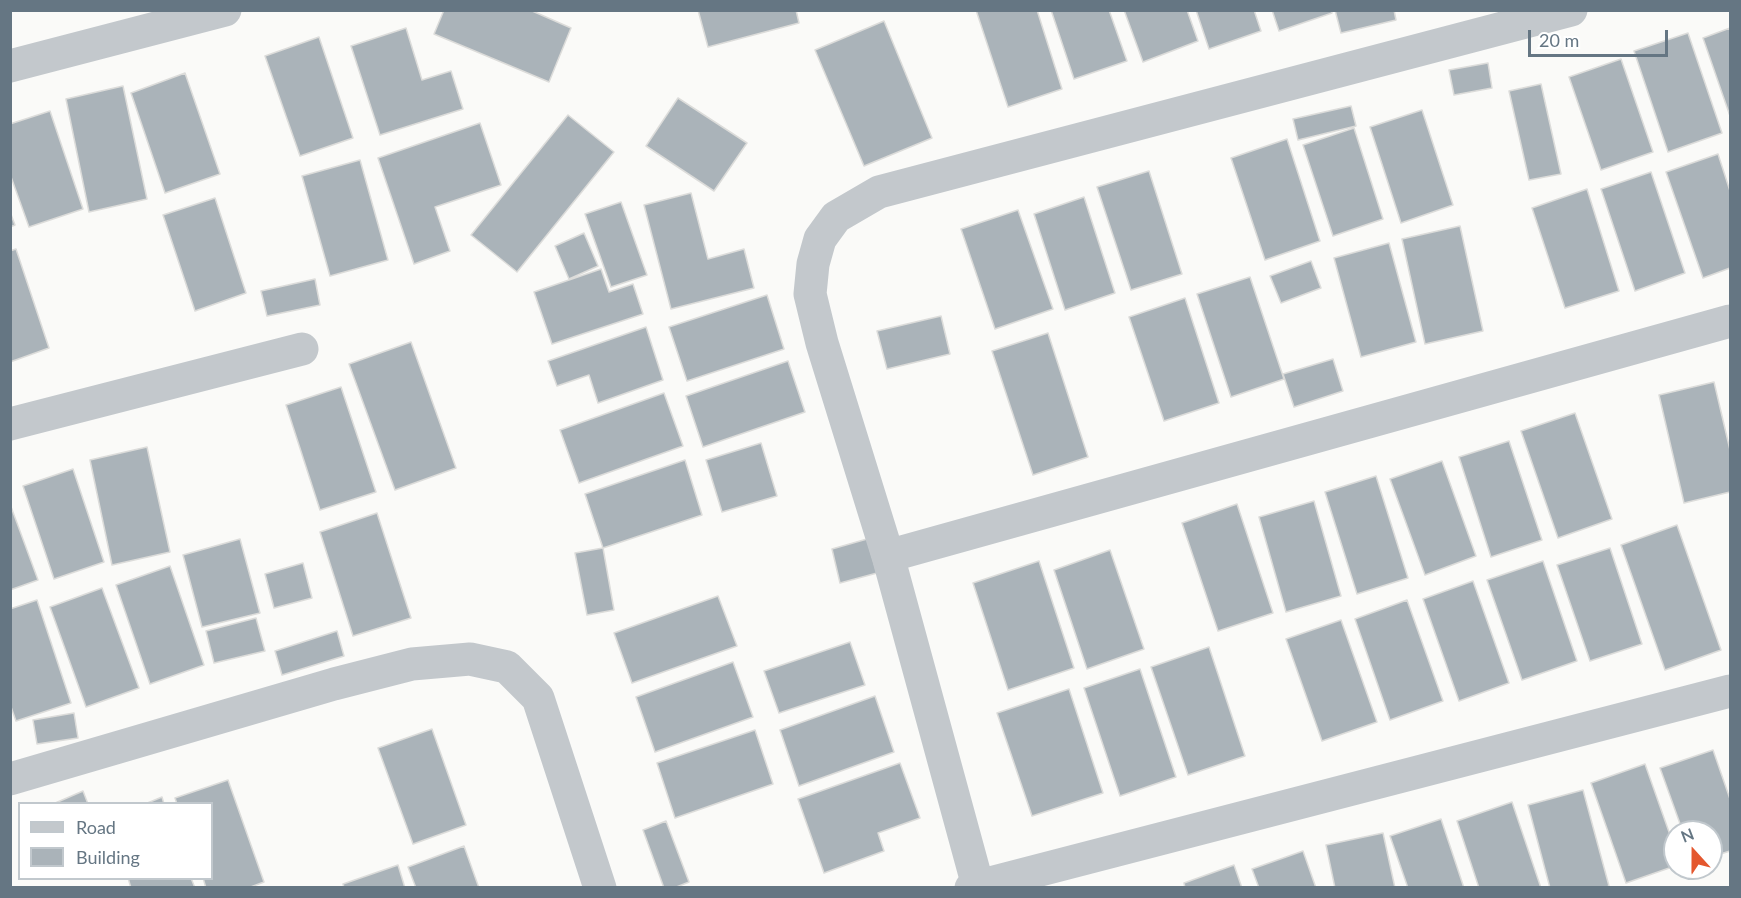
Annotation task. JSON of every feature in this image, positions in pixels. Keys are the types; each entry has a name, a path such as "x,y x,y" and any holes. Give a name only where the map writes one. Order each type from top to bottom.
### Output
{"street":[{"path":"10,66 225,10"},
{"path":"1571,10 879,192 836,218 820,239 813,264 810,294 822,344 888,556 974,887 1731,691"},
{"path":"888,556 1731,321"},
{"path":"10,424 302,349"},
{"path":"10,779 334,684 412,664 470,659 507,667 538,698 600,888"}],"building":[{"path":"444,10 530,10 571,28 549,82 434,34"},
{"path":"698,10 796,10 799,23 708,47"},
{"path":"976,10 1037,10 1062,89 1008,107"},
{"path":"1051,10 1109,10 1127,61 1074,79"},
{"path":"1124,10 1187,10 1198,41 1143,62"},
{"path":"1196,10 1254,10 1261,31 1209,49"},
{"path":"1272,10 1331,10 1332,13 1279,31"},
{"path":"1335,10 1394,10 1396,20 1341,33"},
{"path":"884,21 932,138 864,166 815,50"},
{"path":"406,28 422,80 451,71 463,109 380,135 351,46"},
{"path":"1730,28 1730,116 1703,38"},
{"path":"1688,33 1722,133 1668,152 1634,51"},
{"path":"319,37 353,138 300,156 265,56"},
{"path":"1621,59 1653,152 1601,170 1569,77"},
{"path":"1488,63 1492,88 1454,95 1449,70"},
{"path":"185,73 220,174 165,193 131,93"},
{"path":"1541,84 1561,174 1529,180 1509,91"},
{"path":"123,86 147,199 89,212 66,99"},
{"path":"678,98 747,143 714,191 646,146"},
{"path":"1351,106 1356,126 1298,140 1293,119"},
{"path":"1422,110 1453,205 1401,223 1370,127"},
{"path":"50,111 83,209 29,227 10,174 10,124"},
{"path":"568,115 614,152 517,272 471,235"},
{"path":"480,123 501,185 435,207 450,251 414,264 378,158"},
{"path":"1354,128 1383,219 1333,236 1303,145"},
{"path":"1287,139 1320,241 1265,260 1231,158"},
{"path":"1718,154 1730,191 1730,268 1703,278 1666,172"},
{"path":"360,160 388,260 330,276 302,176"},
{"path":"1149,171 1182,274 1131,290 1097,187"},
{"path":"1651,172 1685,273 1635,291 1601,189"},
{"path":"1587,189 1619,291 1565,308 1532,208"},
{"path":"691,193 708,259 744,249 754,288 671,309 644,205"},
{"path":"1084,197 1115,293 1065,310 1034,214"},
{"path":"215,198 246,293 195,311 163,215"},
{"path":"621,202 647,275 611,287 585,214"},
{"path":"1018,210 1053,309 995,329 961,229"},
{"path":"10,212 15,225 10,227"},
{"path":"1460,226 1483,331 1425,344 1402,239"},
{"path":"584,233 598,266 569,279 555,246"},
{"path":"1389,243 1416,342 1361,357 1334,258"},
{"path":"16,249 49,348 10,362 10,251"},
{"path":"1311,261 1321,288 1281,303 1270,276"},
{"path":"601,269 609,292 633,284 643,314 552,344 534,292"},
{"path":"1250,277 1284,379 1231,397 1197,294"},
{"path":"315,279 320,305 267,316 261,291"},
{"path":"767,295 784,349 687,381 669,327"},
{"path":"1185,298 1219,403 1164,421 1129,317"},
{"path":"941,316 950,354 887,369 877,331"},
{"path":"646,327 663,380 598,403 589,375 557,386 548,361"},
{"path":"1048,333 1088,457 1033,475 992,351"},
{"path":"411,342 456,468 395,490 349,364"},
{"path":"1333,359 1343,391 1294,407 1283,374"},
{"path":"788,361 805,412 703,447 686,396"},
{"path":"1714,382 1730,450 1730,492 1684,503 1659,395"},
{"path":"341,387 376,492 320,510 286,405"},
{"path":"664,393 683,446 579,483 560,430"},
{"path":"1575,413 1612,519 1558,538 1521,431"},
{"path":"1509,441 1542,540 1491,557 1459,457"},
{"path":"761,443 777,496 722,512 706,460"},
{"path":"147,447 170,552 112,565 90,460"},
{"path":"685,460 702,515 603,548 585,494"},
{"path":"1442,461 1476,556 1425,575 1390,479"},
{"path":"73,469 104,562 54,579 23,486"},
{"path":"1376,476 1408,578 1357,594 1325,492"},
{"path":"1314,501 1341,596 1286,612 1259,517"},
{"path":"10,504 38,580 10,590"},
{"path":"1237,504 1273,613 1218,631 1182,523"},
{"path":"377,513 411,618 353,636 320,532"},
{"path":"1677,525 1721,650 1665,670 1621,545"},
{"path":"240,539 260,613 202,627 183,555"},
{"path":"867,539 877,573 840,583 832,549"},
{"path":"603,548 614,610 587,615 575,553"},
{"path":"1610,548 1642,644 1590,661 1557,565"},
{"path":"1110,550 1144,649 1087,669 1054,570"},
{"path":"1039,561 1074,668 1008,690 973,583"},
{"path":"1543,561 1577,661 1522,680 1487,580"},
{"path":"303,563 312,598 274,608 265,574"},
{"path":"170,566 204,665 150,684 116,585"},
{"path":"1473,581 1509,683 1459,701 1423,599"},
{"path":"102,588 139,688 86,707 50,607"},
{"path":"718,596 737,646 632,683 614,633"},
{"path":"37,600 71,703 16,721 10,704 10,609"},
{"path":"1407,600 1443,701 1390,720 1355,619"},
{"path":"256,618 265,651 214,663 206,631"},
{"path":"1341,620 1377,722 1322,741 1286,639"},
{"path":"337,631 344,656 282,675 275,651"},
{"path":"850,642 865,685 779,713 764,671"},
{"path":"1209,647 1245,756 1188,775 1151,667"},
{"path":"733,662 753,717 655,752 636,697"},
{"path":"1140,669 1176,777 1120,796 1084,688"},
{"path":"1069,689 1103,793 1032,816 997,713"},
{"path":"875,696 894,752 799,786 780,730"},
{"path":"74,713 78,738 37,744 33,720"},
{"path":"432,729 466,825 413,844 378,748"},
{"path":"755,730 773,784 675,818 657,763"},
{"path":"1713,750 1730,799 1730,851 1723,853 1723,820 1679,820 1660,768"},
{"path":"900,763 920,818 878,833 884,851 824,873 798,799"},
{"path":"1645,764 1665,820 1663,870 1626,883 1591,783"},
{"path":"228,780 264,882 248,888 206,888 204,880 213,880 213,802 176,802 175,798"},
{"path":"1583,790 1609,886 1604,888 1550,888 1528,805"},
{"path":"83,791 87,802 58,802"},
{"path":"162,797 163,802 150,802"},
{"path":"1512,802 1541,888 1479,888 1457,821"},
{"path":"1441,819 1464,888 1408,888 1390,836"},
{"path":"666,821 689,882 674,888 664,888 643,830"},
{"path":"1383,833 1395,888 1335,888 1326,845"},
{"path":"464,846 479,888 416,888 408,867"},
{"path":"1303,851 1316,888 1259,888 1252,869"},
{"path":"398,865 405,888 344,888 343,884"},
{"path":"1234,865 1242,888 1185,888 1184,883"},
{"path":"129,880 192,880 195,888 131,888"}]}
